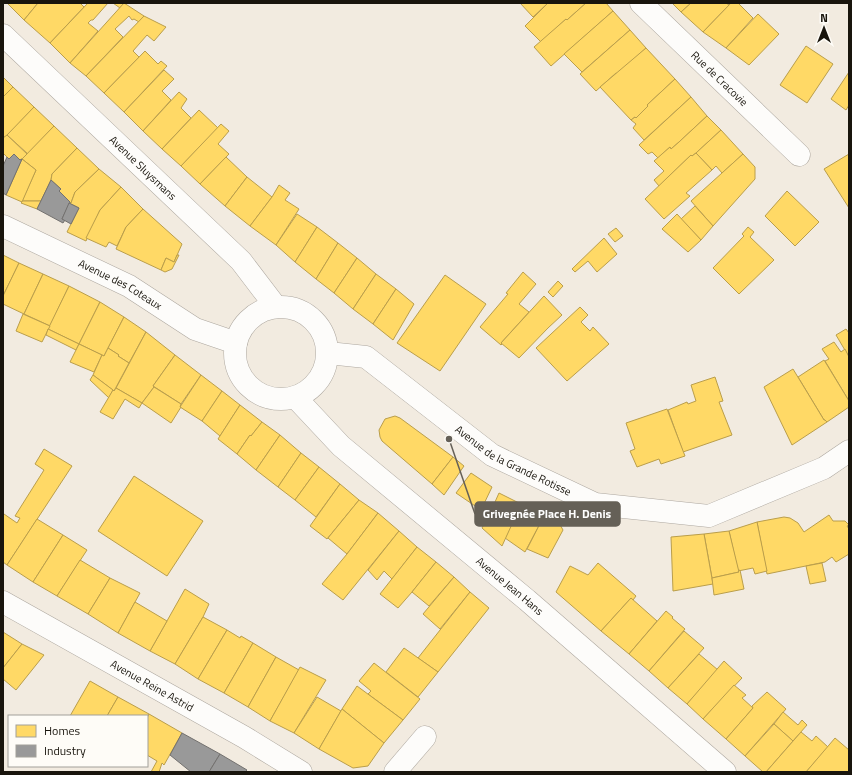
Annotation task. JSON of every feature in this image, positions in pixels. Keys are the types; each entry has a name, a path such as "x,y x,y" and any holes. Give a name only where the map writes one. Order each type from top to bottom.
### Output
{"street":[{"name":"Rue de Cracovie","path":"641,3 799,155"},
{"name":"Avenue Sluysmans","path":"3,35 241,261 276,307"},
{"name":"Avenue des Coteaux","path":"3,226 129,286 195,329 236,343"},
{"path":"276,307 301,311 321,328 328,353 324,372 313,388 296,398 270,399 246,384 236,365 236,343 242,328 258,313 276,307"},
{"name":"Avenue de la Grande Rotisse","path":"328,353 366,357 492,455 595,504 709,516 824,468 849,451"},
{"name":"Avenue Jean Hans","path":"296,398 341,446 527,600 725,772"},
{"name":"Avenue Reine Astrid","path":"3,602 244,737 301,772"},
{"path":"395,772 425,737"}],"building: Homes":[{"path":"7,3 38,3 24,20"},
{"path":"38,3 80,3 84,7 50,43 24,20"},
{"path":"88,3 108,3 93,20 88,23 98,31 70,63 50,43"},
{"path":"113,3 124,3 120,8"},
{"path":"124,3 144,16 139,22 134,19 132,20 129,16 115,29 123,37 86,76 70,63"},
{"path":"520,3 548,3 533,17"},
{"path":"548,3 586,3 541,42 525,26"},
{"path":"586,3 606,3 613,11 551,66 534,47"},
{"path":"672,3 691,3 681,12"},
{"path":"691,3 726,3 729,5 703,32 681,12"},
{"path":"731,3 738,3 753,18 726,48 703,32"},
{"path":"613,11 630,30 582,72 564,54"},
{"path":"758,14 779,34 749,65 726,48"},
{"path":"144,16 166,27 154,41 147,35 133,51 139,57 104,93 86,76"},
{"path":"630,30 646,48 618,74 616,73 596,91 580,74"},
{"path":"806,46 833,64 807,103 780,85"},
{"path":"646,48 675,79 647,105 648,106 636,118 635,117 631,120 600,87"},
{"path":"145,51 158,64 161,61 167,66 124,112 104,93"},
{"path":"164,70 174,79 162,91 171,100 143,131 124,112"},
{"path":"849,72 849,105 846,110 831,99"},
{"path":"3,77 13,87 3,97"},
{"path":"675,79 691,97 644,140 633,128 636,124 631,120 635,117 636,118 648,106 647,105"},
{"path":"13,87 34,107 5,138 3,135 3,97"},
{"path":"179,92 187,99 181,108 191,118 162,149 143,131"},
{"path":"691,97 707,116 671,149 670,147 658,158 652,152 648,154 639,145"},
{"path":"34,107 54,126 28,154 7,135"},
{"path":"199,110 218,128 181,166 162,149"},
{"path":"707,116 721,130 696,153 692,156 691,155 659,186 654,180 664,171 654,161 670,147 671,149"},
{"path":"221,124 229,131 218,144 229,154 200,184 181,166"},
{"path":"54,126 77,148 52,174 51,180 41,201 22,201 36,170 22,159"},
{"path":"721,130 743,154 722,173 716,166 712,170 696,153"},
{"path":"7,135 27,154 22,159 20,160 14,154 9,159 3,153 3,138"},
{"path":"77,148 99,169 75,192 71,203 59,191 61,189 51,180 52,174"},
{"path":"696,153 712,170 686,193 690,196 664,219 645,199 691,155 692,156"},
{"path":"743,154 755,167 755,179 713,226 691,201"},
{"path":"849,154 849,208 824,169"},
{"path":"226,157 247,177 225,206 200,184"},
{"path":"22,159 36,170 22,202 6,195"},
{"path":"99,169 121,187 100,210 86,241 67,232 79,208 69,203 71,203 75,192"},
{"path":"247,177 272,197 250,226 225,206"},
{"path":"279,185 290,193 285,200 299,209 276,245 250,226 272,197"},
{"path":"121,187 143,209 126,227 117,246 109,242 106,247 86,238 100,210"},
{"path":"787,191 819,222 795,246 765,216"},
{"path":"41,201 37,209 21,203"},
{"path":"695,206 713,226 701,240 681,219"},
{"path":"143,209 182,244 174,262 166,258 161,270 116,249 126,227"},
{"path":"297,214 317,227 295,262 276,245"},
{"path":"677,214 701,240 688,252 662,229"},
{"path":"317,227 338,243 316,279 295,262"},
{"path":"748,227 754,232 750,237 774,260 739,294 713,268 744,236 742,234"},
{"path":"616,228 623,236 615,242 608,234"},
{"path":"604,238 617,254 597,272 588,261 575,272 572,269"},
{"path":"338,243 357,258 334,293 316,279"},
{"path":"3,255 19,263 3,296"},
{"path":"177,255 179,255 172,269 165,272 161,270 166,258 174,262"},
{"path":"357,258 376,274 353,309 334,293"},
{"path":"19,263 43,274 24,314 3,304 3,296"},
{"path":"523,272 536,284 519,304 529,312 501,343 501,345 480,327 508,294 506,293"},
{"path":"43,274 69,286 50,326 24,314"},
{"path":"376,274 396,289 373,324 353,309"},
{"path":"445,275 486,304 440,371 397,343"},
{"path":"558,281 563,286 553,297 548,292"},
{"path":"69,286 100,302 79,344 48,329"},
{"path":"396,289 414,304 393,340 373,324"},
{"path":"544,296 562,315 519,358 501,343"},
{"path":"100,302 124,317 104,356 79,344"},
{"path":"580,307 588,315 581,322 590,331 593,327 609,344 567,381 536,348"},
{"path":"23,314 50,326 42,342 16,331"},
{"path":"124,317 146,332 129,363 108,348"},
{"path":"48,329 79,344 76,350 46,335"},
{"path":"846,329 849,333 849,357 836,335"},
{"path":"146,332 175,355 142,403 116,388"},
{"path":"834,342 841,352 845,349 849,357 849,401 825,361 829,359 822,349"},
{"path":"79,344 102,355 94,372 70,362"},
{"path":"108,348 129,363 114,391 93,375 102,355 104,356"},
{"path":"175,355 201,375 181,404 153,386"},
{"path":"824,360 849,401 849,407 827,422 824,420 798,377"},
{"path":"793,369 824,420 827,422 792,445 764,387"},
{"path":"93,375 113,390 109,398 90,380"},
{"path":"201,375 222,391 202,421 180,407"},
{"path":"715,377 723,401 719,402 732,435 683,452 668,410 687,402 688,404 696,401 691,385"},
{"path":"154,387 181,404 181,407 171,423 142,403"},
{"path":"116,388 142,403 139,408 125,399 113,419 100,412 113,390 114,391"},
{"path":"222,391 240,405 220,436 202,421"},
{"path":"240,405 262,422 251,436 250,435 237,454 218,439"},
{"path":"667,409 685,456 661,464 659,459 637,467 630,451 635,449 626,423"},
{"path":"395,416 400,418 453,457 432,484 382,441 379,430 385,419"},
{"path":"262,422 280,435 256,470 237,454 250,435 251,436"},
{"path":"280,435 301,453 278,487 256,470"},
{"path":"44,449 72,466 7,565 3,562 3,515 4,514 17,523 20,518 15,516 44,470 35,464"},
{"path":"301,453 319,467 295,500 278,487"},
{"path":"453,457 464,466 444,495 432,484"},
{"path":"319,467 340,484 316,517 295,500"},
{"path":"471,473 492,487 481,510 456,493"},
{"path":"134,476 203,521 167,576 98,531"},
{"path":"340,484 359,500 327,539 310,526"},
{"path":"499,493 521,504 513,522 491,511"},
{"path":"359,500 378,513 347,554 328,538"},
{"path":"521,504 544,513 544,516 525,552 505,538"},
{"path":"491,511 513,522 502,546 482,528"},
{"path":"378,513 399,531 343,600 322,584"},
{"path":"829,515 833,521 845,521 849,525 847,526 849,529 849,554 836,562 832,557 825,562 767,574 757,522 784,517 790,518 798,523 804,532"},
{"path":"544,516 558,521 563,530 548,558 527,549"},
{"path":"37,519 63,535 33,582 7,565"},
{"path":"757,522 767,571 755,574 753,568 738,571 729,531"},
{"path":"399,531 417,547 392,579 384,571 377,580 368,570"},
{"path":"729,531 739,572 712,578 704,534"},
{"path":"704,534 713,584 673,591 671,537"},
{"path":"63,535 87,550 57,596 33,582"},
{"path":"417,547 436,562 398,608 380,594"},
{"path":"80,560 110,578 88,614 57,596"},
{"path":"436,562 454,577 429,606 412,592"},
{"path":"598,563 636,596 633,600 631,598 601,631 556,592 570,566 588,575"},
{"path":"822,563 826,581 810,584 806,566"},
{"path":"740,570 744,589 714,595 712,578 739,572 738,571"},
{"path":"454,577 470,592 440,629 423,614"},
{"path":"110,578 140,593 118,633 88,614"},
{"path":"185,589 209,604 175,664 150,651"},
{"path":"470,592 489,608 438,672 418,658"},
{"path":"631,598 657,621 629,654 601,631"},
{"path":"135,602 167,621 150,651 118,633"},
{"path":"666,611 685,629 649,671 629,654"},
{"path":"203,617 227,630 198,679 175,664"},
{"path":"227,630 240,638 241,636 253,643 224,693 198,679"},
{"path":"684,631 704,648 668,688 649,671"},
{"path":"3,632 22,644 3,668"},
{"path":"253,643 276,657 248,707 224,693"},
{"path":"22,644 44,655 16,690 3,679 3,668"},
{"path":"404,648 438,672 418,697 386,672"},
{"path":"699,654 718,670 687,704 668,688"},
{"path":"276,657 299,670 270,721 248,707"},
{"path":"724,661 742,678 703,719 687,704"},
{"path":"374,663 420,699 403,720 368,694 371,691 359,681"},
{"path":"300,667 326,680 294,733 270,721"},
{"path":"90,681 118,697 108,715 71,715"},
{"path":"734,685 746,695 742,698 753,708 726,739 703,719"},
{"path":"357,686 403,720 384,743 342,709"},
{"path":"767,692 786,709 745,756 726,739 753,708 752,706"},
{"path":"118,697 149,714 148,716 108,715"},
{"path":"317,697 341,711 319,749 294,733"},
{"path":"342,709 384,743 368,766 353,768 319,749"},
{"path":"783,712 798,725 802,720 807,725 793,741 774,724"},
{"path":"149,714 182,733 164,765 162,763 159,772 151,772 157,761 148,756"},
{"path":"774,724 793,741 766,772 763,772 745,756"},
{"path":"801,732 812,741 816,736 828,747 806,772 766,772"},
{"path":"835,738 849,750 849,772 806,772"}],"building: Industry":[{"path":"14,154 20,160 22,159 6,195 3,193 3,166 7,157 9,159"},
{"path":"51,180 61,189 59,191 70,202 62,219 65,220 63,223 37,209"},
{"path":"69,203 79,208 71,224 62,219"},
{"path":"182,733 220,754 209,772 191,772 170,755"},
{"path":"220,754 247,770 245,772 209,772"}],"place":[{"name":"Grivegnée Place H. Denis","path":"449,439"}]}
